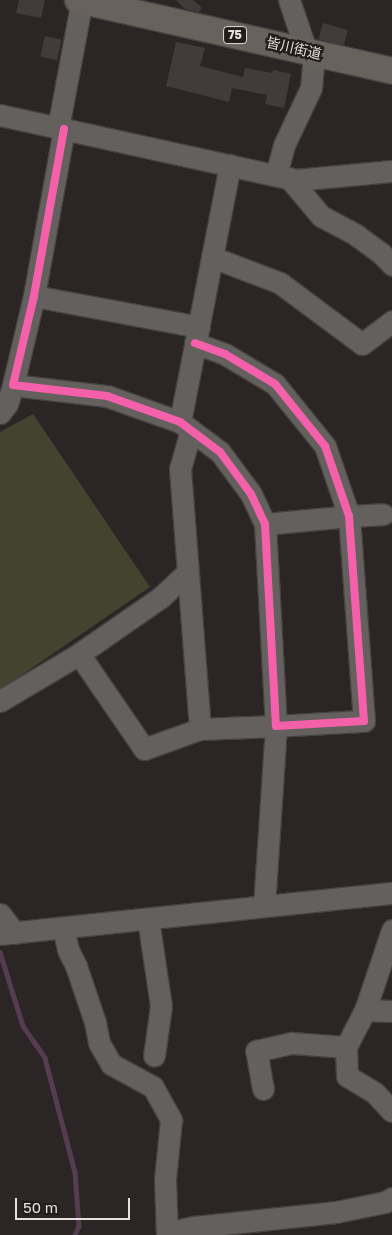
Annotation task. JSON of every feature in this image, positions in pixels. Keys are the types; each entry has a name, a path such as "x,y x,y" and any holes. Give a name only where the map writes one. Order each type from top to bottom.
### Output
{"main road":[{"name":"皆川街道","path":"81,0 392,71"}],"street":[{"path":"0,413 7,404 13,385 34,296 81,0"},
{"path":"289,0 310,51 311,88 284,145 283,177 321,216 356,235 381,253 392,264"},
{"path":"0,115 295,180 392,171"},
{"path":"200,729 180,469 197,335 230,165"},
{"path":"212,257 280,283 362,344 392,321"},
{"path":"34,296 197,335 274,384 325,446 349,516 364,721 200,729 144,749 79,654"},
{"path":"13,385 107,396 185,426 220,452 251,494 265,524 276,726 264,906"},
{"path":"265,524 383,514"},
{"path":"0,701 79,654 160,598 187,573"},
{"path":"0,914 8,933 392,893"},
{"path":"148,919 161,1006 154,1056"},
{"path":"63,928 68,950 76,966 99,1043 111,1064 153,1087 171,1120 164,1179 167,1234 204,1226 302,1214 336,1212 385,1202 392,1198"},
{"path":"392,930 365,1010 346,1047 347,1076 374,1092 392,1110"},
{"path":"365,1010 392,1011"},
{"path":"263,1089 256,1050 292,1043 346,1047"}],"shaded area":[{"path":"33,414 150,587 0,690 0,432"}],"building":[{"path":"19,0 45,0 41,18 16,13"},
{"path":"176,0 193,0 202,8 199,12 185,9"},
{"path":"323,23 348,30 343,47 318,39"},
{"path":"45,36 62,40 57,60 40,56"},
{"path":"176,42 205,48 200,66 243,77 245,68 272,73 273,70 291,74 284,108 265,104 267,95 232,88 229,102 166,86"}],"waterway":[{"path":"0,952 23,1026 45,1058 75,1172 79,1226 75,1235"}],"cycle path":[{"path":"64,129 34,296 13,385 107,396 180,422 220,452 251,494 265,524 276,726 364,721 349,516 325,446 275,384 225,354 195,343"}]}
